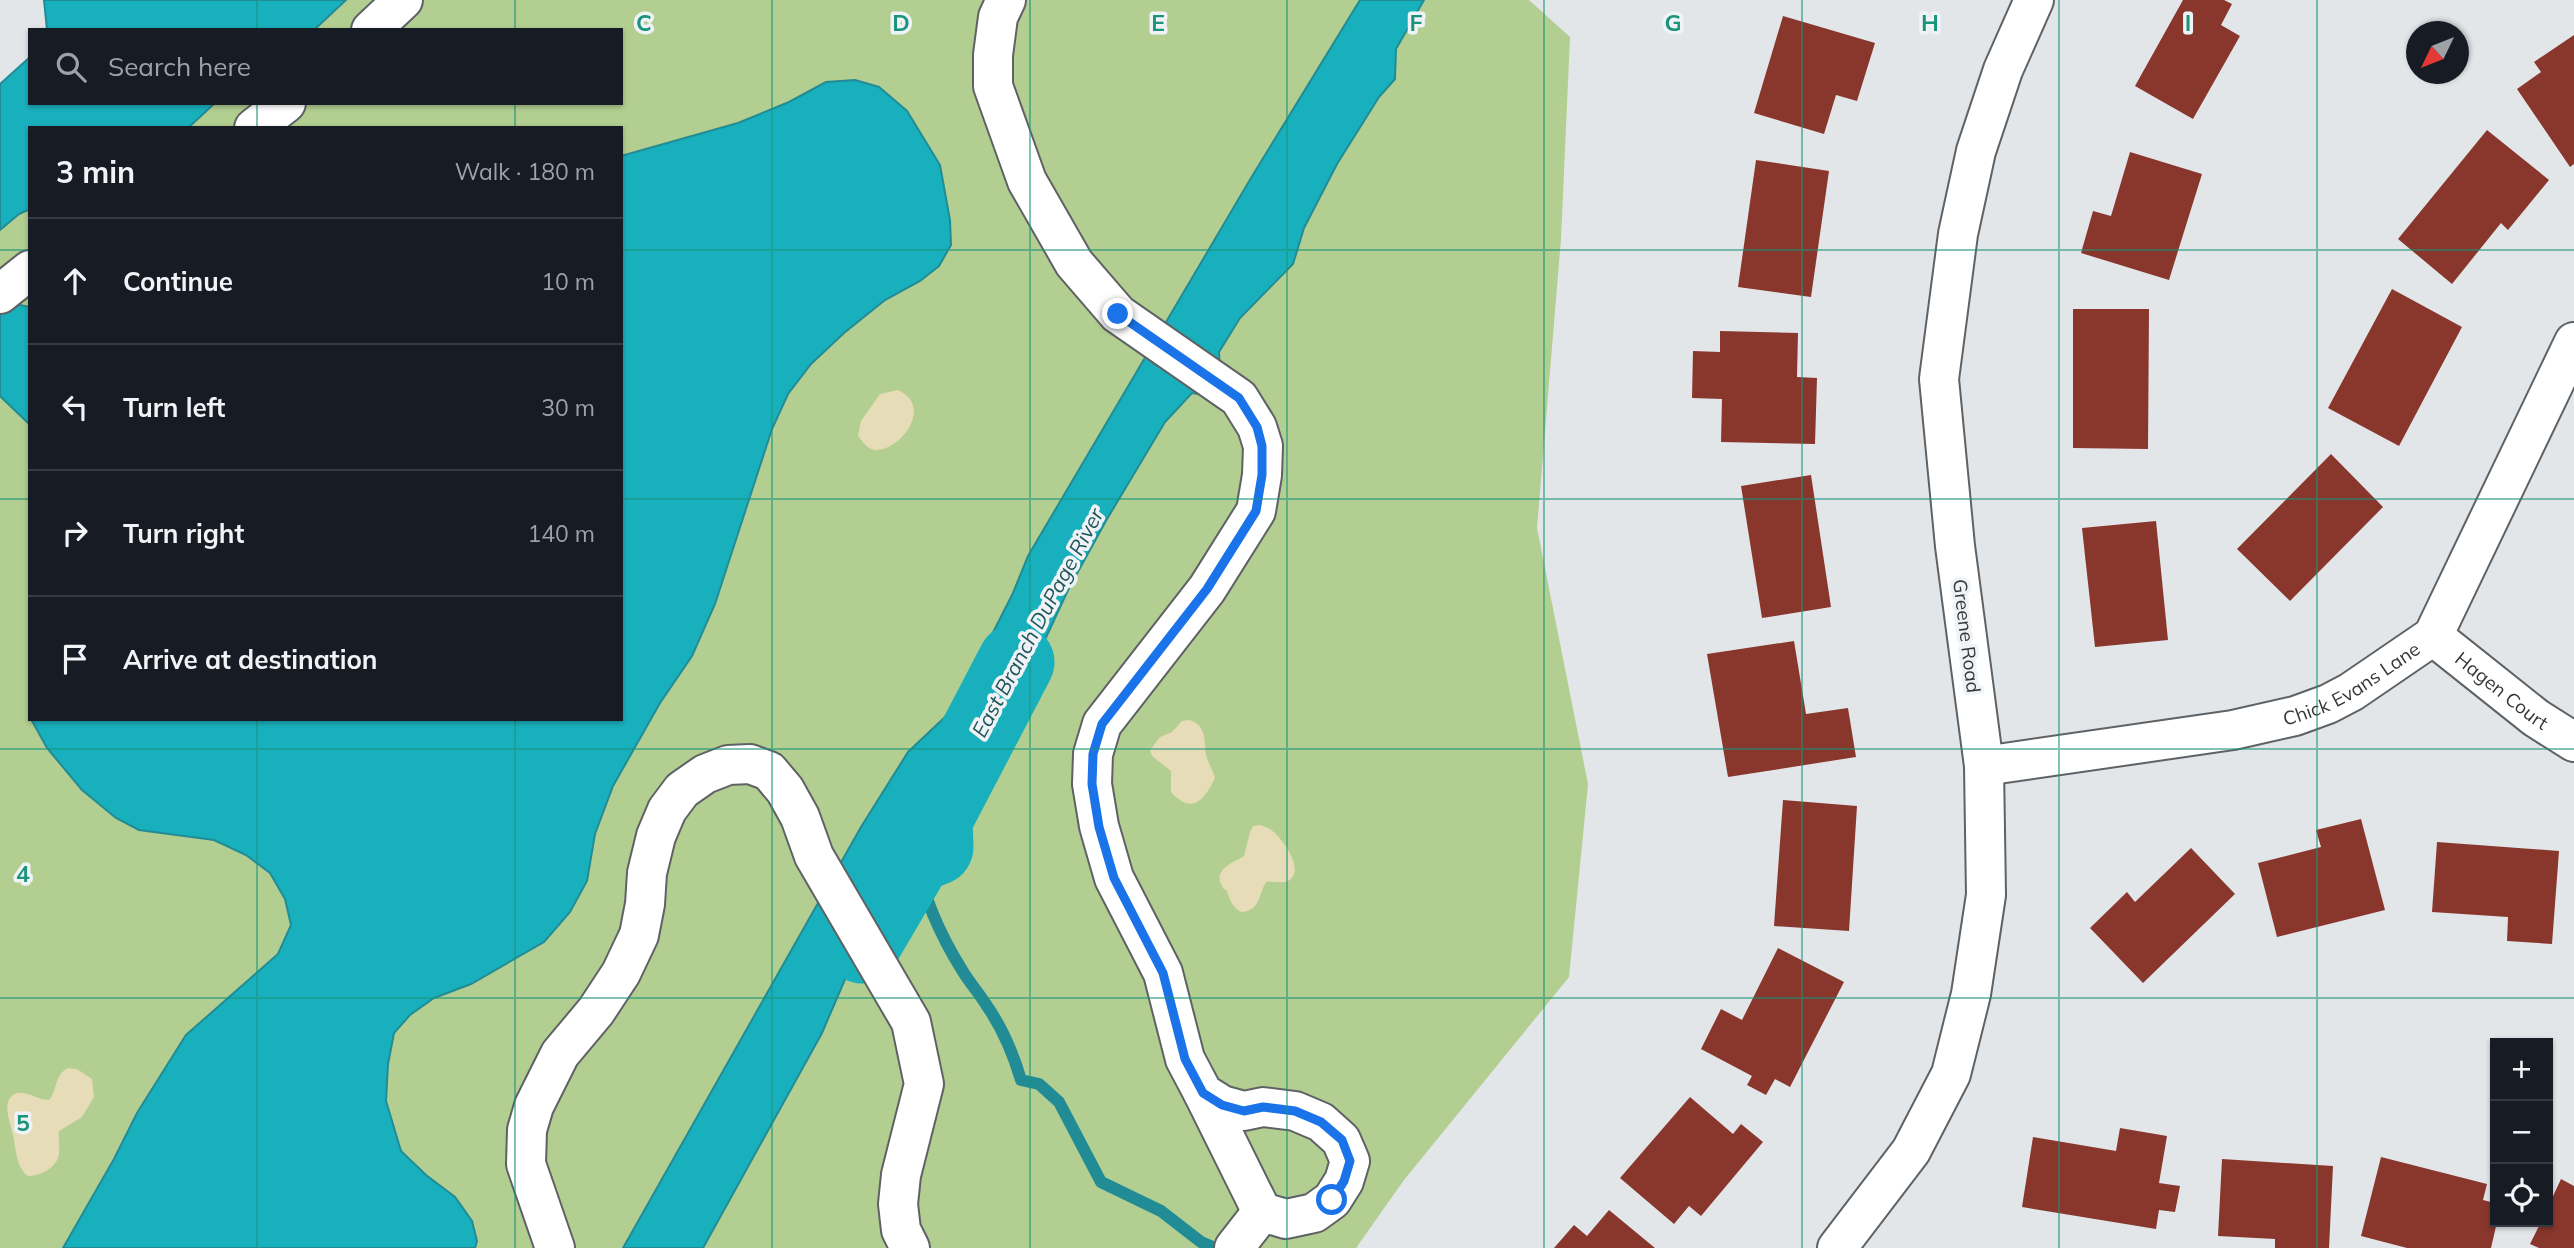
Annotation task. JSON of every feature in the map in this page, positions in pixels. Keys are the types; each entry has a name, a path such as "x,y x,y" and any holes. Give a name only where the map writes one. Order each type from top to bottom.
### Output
{"street":[{"path":"373,28 403,0"},
{"path":"1006,0 998,17 993,55 993,86 1027,181 1074,263 1118,314 1239,398 1249,410 1262,446 1262,475 1256,511 1207,589 1102,724 1093,754 1092,784 1099,827 1114,878 1163,973 1185,1059 1203,1093 1246,1233 1286,1219 1314,1213 1332,1200 1344,1181 1350,1161 1342,1140 1321,1122 1295,1111 1263,1107 1244,1111 1222,1105 1203,1093"},
{"name":"Greene Road","path":"1846,1245 1911,1151 1951,1074 1971,993 1986,895 1984,766 1955,547 1939,379 1958,234 1976,151 2003,70 2034,0"},
{"path":"257,126 283,105"},
{"path":"0,294 28,272"},
{"name":"Chick Evans Lane","path":"1984,766 2233,730 2295,716 2329,704 2351,692 2433,636 2574,342"},
{"name":"Hagen Court","path":"2433,636 2536,718 2574,742"},
{"path":"555,1248 526,1164 527,1130 534,1106 545,1079 560,1054 596,1011 621,973 639,935 647,873 656,836 667,810 682,790 705,774 728,765 750,764 769,771 785,790 800,817 814,856 911,1022 924,1084 901,1175 898,1204 901,1230 911,1248"}],"green space":[{"path":"346,0 1529,0 1570,37 1561,239 1537,528 1588,784 1569,977 1404,1180 1356,1248 0,1248 0,230 28,210 28,721 623,721 623,126 190,126 213,105 623,105 623,28 316,28"}],"sand":[{"path":"898,390 909,398 913,407 909,427 894,444 884,449 870,448 858,436 861,421 880,394"},
{"path":"1190,720 1202,730 1206,755 1215,778 1202,799 1191,804 1178,799 1171,792 1171,771 1152,756 1150,750 1160,737 1172,732 1182,721"},
{"path":"1260,825 1273,831 1283,843 1292,857 1295,871 1288,881 1266,882 1255,906 1241,912 1223,887 1220,874 1244,856 1253,826"},
{"path":"68,1068 77,1069 92,1079 94,1097 82,1117 59,1131 59,1154 55,1163 43,1173 28,1176 17,1157 7,1105 17,1093 49,1100 60,1074"}],"water":[{"path":"44,0 346,0 316,28 47,28"},
{"path":"1360,0 1424,0 1396,49 1395,79 1379,97 1337,164 1304,228 1293,264 1240,318 1219,352 1220,369 1205,395 1192,393 1165,422 1069,588 1023,687 972,746 934,819 935,847 915,855 889,913 852,963 822,1033 703,1248 623,1248 861,827 908,752 944,718 965,688 1013,593 1028,556 1251,178"},
{"path":"28,59 28,105 213,105 190,126 28,126 28,210 0,230 0,84"},
{"path":"855,80 879,87 907,111 940,165 950,220 951,245 939,266 920,281 885,300 844,333 811,364 788,394 772,429 715,604 692,656 660,703 613,786 595,834 587,881 570,912 544,942 471,984 434,998 410,1015 394,1033 388,1064 386,1101 401,1151 455,1197 472,1221 477,1241 475,1248 63,1248 137,1113 186,1035 278,954 291,925 285,899 270,873 246,855 214,840 139,830 116,818 82,790 47,748 32,721 623,721 623,155 738,123 789,102 826,82"},
{"path":"0,286 20,305 28,307 28,423 0,396"}],"building":[{"path":"2183,0 2224,0 2232,4 2221,25 2240,36 2193,119 2135,86"},
{"path":"1783,16 1875,43 1857,101 1836,95 1824,134 1754,113"},
{"path":"2574,35 2574,164 2570,167 2517,89 2541,72 2534,62"},
{"path":"2487,130 2549,180 2508,230 2501,223 2452,284 2398,239"},
{"path":"2130,152 2202,174 2169,280 2081,253 2093,211 2111,216"},
{"path":"1756,160 1829,171 1811,297 1738,287"},
{"path":"2392,289 2462,327 2399,446 2328,408"},
{"path":"2073,309 2149,309 2148,449 2073,448"},
{"path":"1720,331 1798,333 1797,377 1817,378 1815,444 1721,442 1722,399 1692,398 1693,351 1720,352"},
{"path":"2331,454 2383,507 2290,601 2237,549"},
{"path":"1811,475 1831,607 1762,618 1741,486"},
{"path":"2156,521 2168,640 2095,647 2082,528"},
{"path":"1794,641 1806,714 1848,708 1856,757 1728,777 1707,654"},
{"path":"1783,800 1857,806 1849,931 1774,926"},
{"path":"2361,819 2385,910 2277,937 2258,863 2321,847 2316,830"},
{"path":"2437,842 2559,851 2552,944 2507,941 2508,917 2432,912"},
{"path":"2191,848 2235,894 2143,983 2090,928 2127,892 2135,902"},
{"path":"1778,948 1844,982 1790,1087 1775,1079 1766,1095 1747,1085 1752,1076 1701,1049 1721,1009 1742,1020"},
{"path":"1690,1097 1733,1134 1741,1124 1763,1142 1701,1216 1689,1206 1674,1224 1620,1178"},
{"path":"2120,1128 2167,1136 2159,1183 2180,1186 2175,1212 2159,1210 2156,1229 2022,1207 2033,1137 2116,1151"},
{"path":"2381,1157 2487,1184 2483,1200 2490,1202 2490,1227 2496,1227 2491,1248 2407,1248 2361,1236"},
{"path":"2222,1159 2333,1166 2329,1248 2275,1248 2275,1239 2218,1236"},
{"path":"2561,1179 2574,1186 2574,1248 2539,1248 2530,1244 2538,1227 2553,1227 2553,1196"},
{"path":"1609,1210 1655,1248 1554,1248 1574,1225 1587,1236"}],"waterway":[{"name":"East Branch DuPage River","path":"862,945 915,855 935,847 934,819 1016,662"},
{"path":"935,847 915,855 928,900 954,957 1003,1032 1021,1080 1039,1084 1059,1102 1101,1182 1161,1211 1201,1242 1215,1248"}],"route":[{"path":"1118,314 1239,398 1249,410 1257,427 1262,446 1262,475 1256,511 1207,589 1102,724 1093,754 1092,784 1099,827 1114,878 1163,973 1185,1059 1203,1093 1222,1105 1244,1111 1263,1107 1295,1111 1321,1122 1342,1140 1350,1161 1344,1181 1332,1200"}]}
